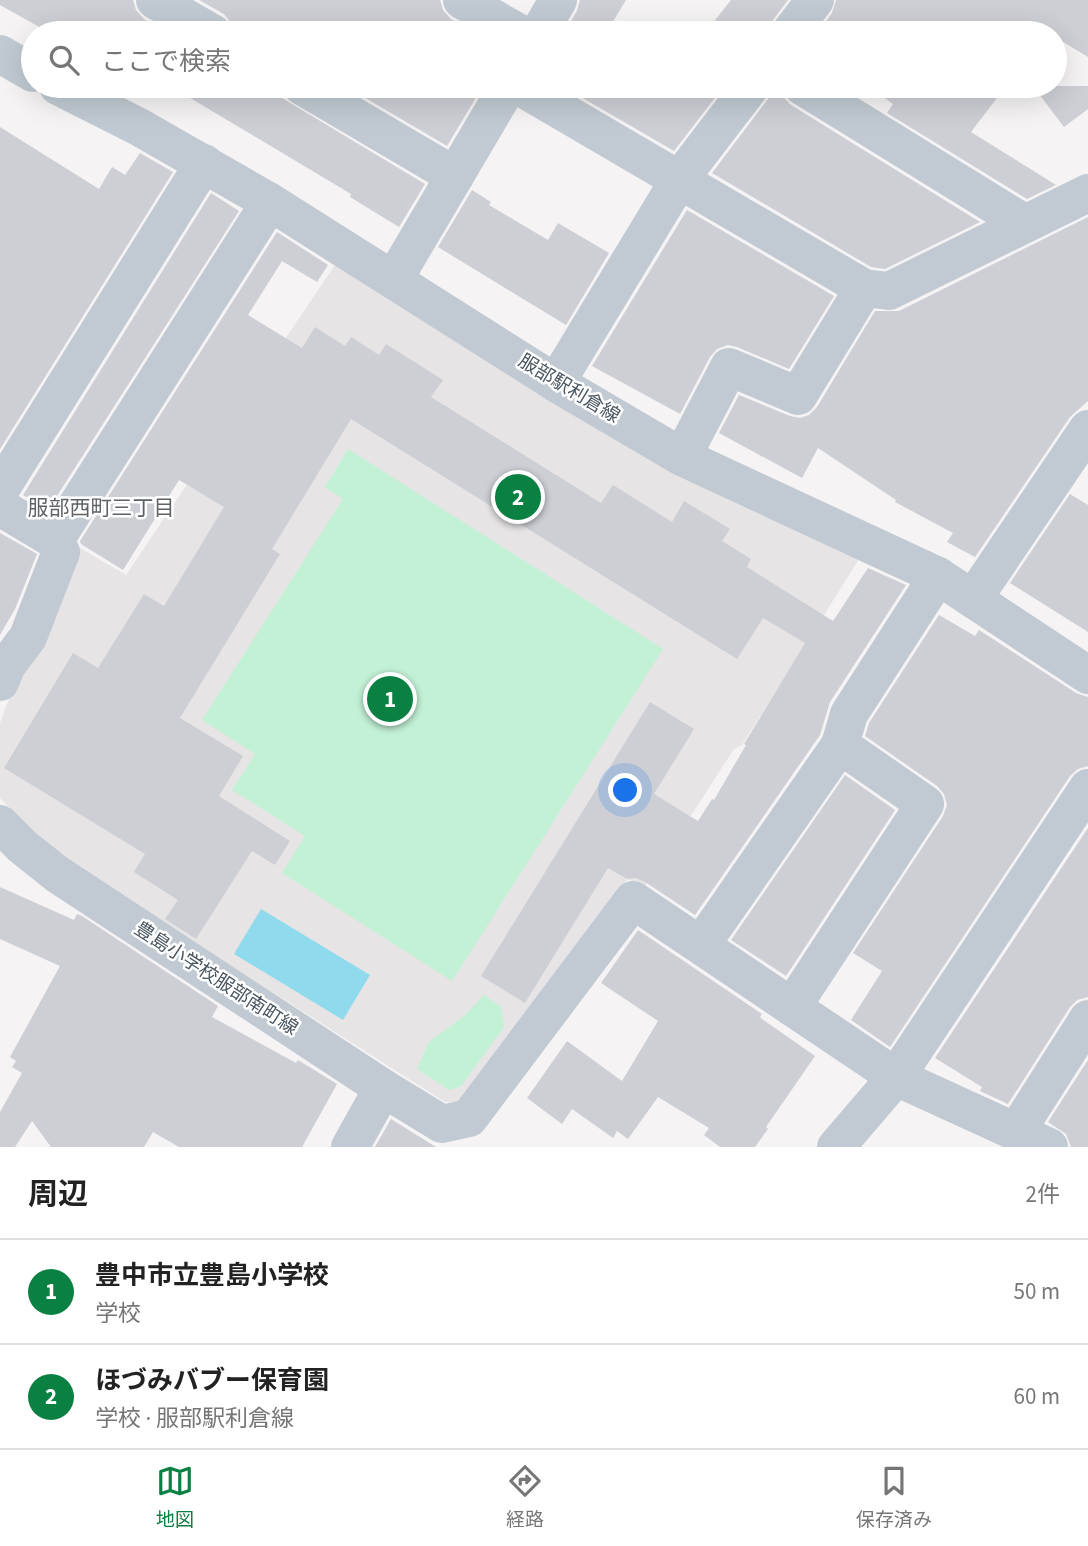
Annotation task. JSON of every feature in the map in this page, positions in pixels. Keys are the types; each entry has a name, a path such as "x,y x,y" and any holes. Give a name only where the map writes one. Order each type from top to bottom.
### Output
{"street":[{"path":"155,0 191,21"},
{"path":"462,0 498,21"},
{"path":"546,21 558,0"},
{"path":"799,21 815,0"},
{"path":"0,54 21,65"},
{"name":"服部駅利倉線","path":"81,98 270,201 556,383 682,457 938,576 1088,675"},
{"path":"322,98 455,176"},
{"path":"394,279 501,98"},
{"path":"539,98 864,288 889,291 1088,193"},
{"path":"556,383 679,180 742,98"},
{"path":"821,98 1024,223"},
{"path":"0,490 204,163"},
{"path":"55,540 270,201"},
{"path":"682,457 729,367 798,396 864,288"},
{"path":"973,599 1088,429"},
{"path":"0,507 55,540 61,552 28,637 7,665 0,682"},
{"path":"938,576 849,713 840,745 701,946 896,1077 1049,1147"},
{"path":"792,1007 925,804 840,745"},
{"path":"836,1147 896,1077 1088,788"},
{"name":"豊島小学校服部南町線","path":"0,824 57,874 442,1124 469,1118 633,900 701,946"},
{"path":"1016,1132 1088,1019"},
{"path":"350,1147 383,1088"}],"shaded area":[{"path":"337,262 861,556 742,745 734,749 644,888 628,879 459,1102 445,1102 85,873 30,828 0,798 0,723 18,675 80,548 126,575"}],"green space":[{"path":"348,449 663,649 452,981 282,873 305,836 232,790 255,754 202,720 343,499 325,487"},
{"path":"484,995 501,1007 504,1027 461,1086 449,1090 417,1069 429,1042 463,1017"}],"water":[{"path":"261,909 370,975 343,1020 234,954"}],"building":[{"path":"0,0 133,0 136,10 148,21 29,21 0,5"},
{"path":"199,0 440,0 443,10 455,21 229,21 224,14"},
{"path":"580,0 626,0 613,21 571,21"},
{"path":"731,0 788,0 773,21 714,21"},
{"path":"836,0 1088,0 1088,57 1067,44 1067,21 826,21"},
{"path":"1067,86 1088,86 1088,109 1064,127 1042,98 1067,98"},
{"path":"190,98 282,98 425,184 399,227 350,197 351,194"},
{"path":"365,98 476,98 447,146"},
{"path":"583,98 715,98 674,151"},
{"path":"784,98 791,105 980,222 885,269 871,267 712,173 768,99"},
{"path":"885,98 997,98 971,132 1056,185 1027,199 887,113 893,104"},
{"path":"0,127 99,189 112,167 125,175 140,153 173,172 0,449"},
{"path":"472,190 491,202 489,205 548,240 558,223 609,253 566,325 438,247"},
{"path":"211,193 239,211 48,510 23,495"},
{"path":"687,210 834,296 789,369 737,347 728,345 717,349 710,357 680,414 592,366"},
{"path":"1088,217 1088,401 1070,417 975,557 947,542 953,533 895,502 896,500 818,448 802,478 719,433 739,395 790,416 800,418 809,415 817,407 875,311 899,311"},
{"path":"277,232 328,265 317,282 282,261 248,315 302,348 315,327 345,346 351,337 379,355 386,344 443,380 431,397 601,503 613,485 672,522 684,501 730,529 722,541 751,559 747,567 833,621 868,568 906,585 830,702 820,735 695,915 645,882 636,878 627,879 608,868 525,1003 481,976 650,702 694,729 654,794 698,821 712,799 714,800 746,745 744,744 805,643 763,618 737,659 351,419 272,549 280,554 180,718 243,756 219,796 290,841 275,865 252,851 196,939 165,919 178,900 134,872 145,854 4,768 73,653 98,668 144,594 164,606 224,507 179,480 123,570 80,541"},
{"path":"1070,494 1088,505 1088,632 1010,583"},
{"path":"0,533 37,554 15,609 0,635"},
{"path":"939,615 975,636 979,630 1076,693 1088,697 1088,766 1078,769 1070,776 890,1047 851,1020 882,971 853,953 943,816 947,805 944,794 937,786 865,736 869,723"},
{"path":"845,775 895,810 786,976 731,940"},
{"path":"1088,828 1088,997 1077,1000 1070,1007 1008,1104 980,1091 982,1087 935,1058"},
{"path":"0,887 74,920 77,914 82,916 218,1006 212,1017 296,1063 298,1060 337,1084 302,1147 179,1147 153,1132 144,1147 51,1147 32,1121 15,1147 0,1147 0,1112 22,1073 12,1067 16,1061 10,1057 60,966 0,939"},
{"path":"638,930 762,1014 762,1019 815,1056 755,1147 720,1147 704,1135 709,1128 658,1097 628,1139 617,1131 613,1138 572,1109 562,1124 527,1098 567,1041 622,1081 658,1021 601,983"},
{"path":"1088,1060 1088,1147 1071,1147 1066,1134 1048,1122"},
{"path":"391,1119 436,1147 375,1147"}],"place":[{"name":"ほづみバブー保育園","path":"518,497"},
{"name":"豊中市立豊島小学校","path":"390,699"}],"district":[{"name":"服部西町三丁目","path":"101,508"}]}
